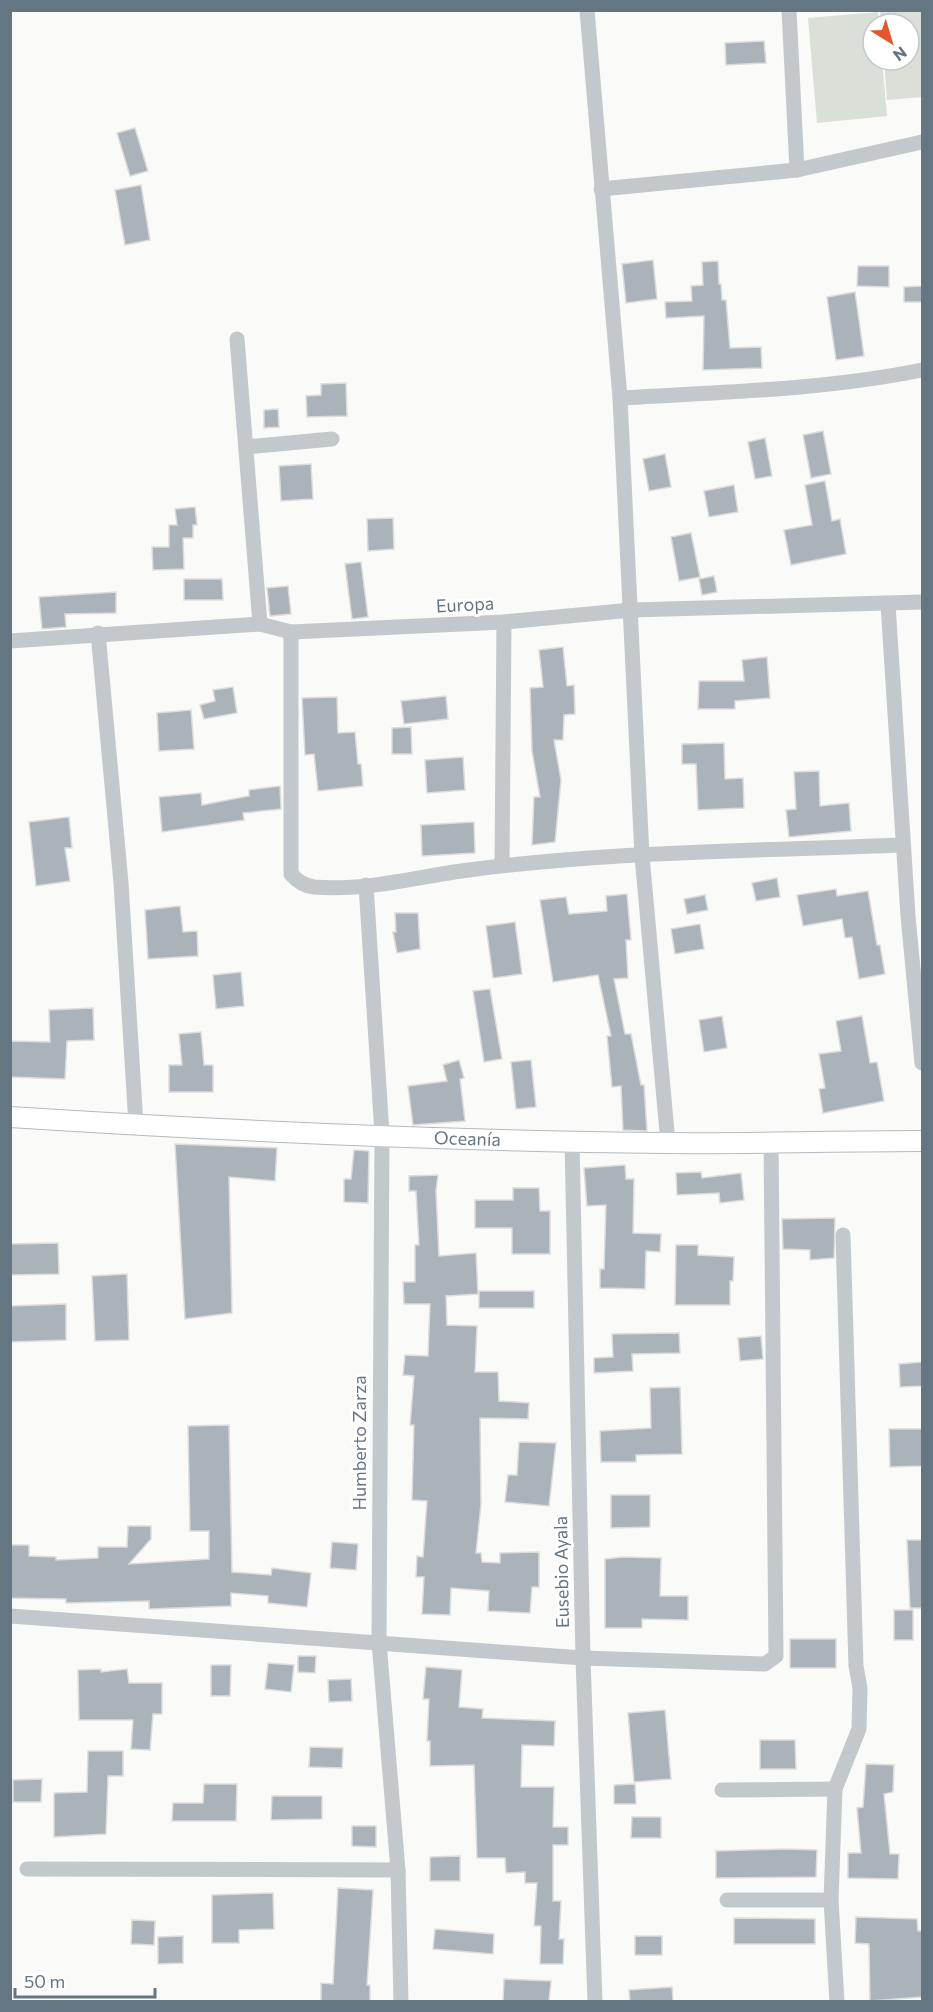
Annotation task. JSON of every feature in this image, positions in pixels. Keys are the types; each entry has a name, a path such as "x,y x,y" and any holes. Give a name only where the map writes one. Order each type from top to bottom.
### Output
{"street":[{"path":"587,10 620,398 632,610 642,856 668,1143"},
{"path":"789,10 797,170"},
{"path":"601,189 797,170 922,142"},
{"path":"237,339 260,624"},
{"path":"620,398 763,389 884,378 922,370"},
{"path":"246,447 332,439"},
{"name":"Europa","path":"10,640 260,624 291,632 504,622 632,610 922,602"},
{"path":"888,604 903,845 922,1063"},
{"path":"502,865 504,622"},
{"path":"291,632 291,874 297,880 313,887 366,885 502,865 642,856 903,845"},
{"path":"98,633 121,883 136,1125"},
{"name":"Humberto Zarza","path":"366,885 382,1134 379,1642 398,1870 401,2001"},
{"name":"Oceanía","path":"10,1117 136,1125 572,1141 668,1143 922,1141"},
{"name":"Eusebio Ayala","path":"572,1141 584,1658 595,2001"},
{"path":"10,1616 584,1658 765,1664 776,1656 771,1141"},
{"path":"837,2001 831,1900 835,1789 859,1729 860,1711 856,1666 843,1234"},
{"path":"722,1790 835,1789"},
{"path":"27,1869 398,1870"},
{"path":"728,1900 831,1900"}],"shaded area":[{"path":"922,11 922,97 887,100 885,72 921,72 921,12 880,12"},
{"path":"861,13 861,72 883,72 887,116 817,123 808,18"}],"building":[{"path":"764,41 766,63 726,65 725,43"},
{"path":"135,128 148,171 130,176 117,133"},
{"path":"141,185 150,240 125,245 115,190"},
{"path":"653,260 657,299 626,303 622,264"},
{"path":"718,261 722,300 726,300 730,348 761,347 762,368 703,370 704,316 666,318 665,302 692,301 691,286 703,285 702,262"},
{"path":"858,266 889,266 889,287 857,286"},
{"path":"922,286 922,302 904,302 904,287"},
{"path":"855,292 864,356 836,360 827,297"},
{"path":"346,383 347,416 307,417 306,396 321,395 321,384"},
{"path":"278,409 279,427 264,428 264,410"},
{"path":"823,431 831,474 811,478 803,435"},
{"path":"765,438 772,476 755,479 748,442"},
{"path":"665,454 671,487 649,491 643,459"},
{"path":"311,464 313,499 281,501 279,466"},
{"path":"825,481 832,521 840,519 846,554 791,565 784,530 812,525 805,485"},
{"path":"734,485 738,512 709,517 704,491"},
{"path":"195,507 197,525 193,525 193,538 183,538 184,569 153,570 152,547 169,547 169,525 177,525 175,509"},
{"path":"393,518 394,549 368,551 367,519"},
{"path":"691,533 700,577 679,581 671,537"},
{"path":"361,562 368,617 352,619 345,564"},
{"path":"714,576 717,592 702,595 699,579"},
{"path":"184,579 222,579 223,600 184,600"},
{"path":"288,586 291,614 270,616 267,588"},
{"path":"116,592 116,613 65,614 66,627 42,629 39,597"},
{"path":"563,647 567,686 574,685 575,714 564,715 563,740 554,740 561,780 555,842 532,845 534,797 540,797 532,751 530,688 543,687 539,650"},
{"path":"767,657 770,698 735,701 735,709 698,709 699,681 744,681 742,660"},
{"path":"233,687 237,713 204,719 200,705 215,701 213,690"},
{"path":"446,696 448,719 404,724 401,701"},
{"path":"337,697 338,733 355,732 363,786 318,791 314,754 305,755 302,698"},
{"path":"191,710 194,749 159,751 157,713"},
{"path":"411,727 412,754 392,754 392,728"},
{"path":"724,743 725,779 743,778 744,808 698,810 696,764 682,764 682,744"},
{"path":"463,757 465,790 427,793 425,760"},
{"path":"819,771 820,806 849,803 851,831 789,837 786,810 796,809 794,772"},
{"path":"280,786 281,809 243,813 244,820 162,832 159,797 201,793 202,805 249,796 249,790"},
{"path":"69,817 72,848 65,848 70,881 36,886 29,822"},
{"path":"474,822 475,853 422,856 421,825"},
{"path":"777,878 780,897 756,901 752,883"},
{"path":"836,889 837,896 868,891 877,945 880,945 885,974 859,979 852,937 845,938 842,919 803,926 797,895"},
{"path":"627,894 631,940 626,940 628,978 614,979 625,1034 631,1034 641,1085 644,1085 647,1131 623,1130 621,1086 612,1087 607,1036 611,1036 598,975 553,982 540,900 566,897 569,914 607,911 606,896"},
{"path":"705,895 708,910 687,914 684,899"},
{"path":"180,906 183,932 197,931 198,956 148,959 145,910"},
{"path":"395,913 418,913 420,949 397,953 393,932 396,932"},
{"path":"515,922 522,974 493,978 486,926"},
{"path":"700,924 704,949 675,954 671,929"},
{"path":"241,972 244,1006 216,1009 213,975"},
{"path":"490,989 502,1059 484,1062 473,991"},
{"path":"93,1008 94,1040 67,1041 65,1079 10,1077 10,1041 50,1042 49,1010"},
{"path":"722,1016 727,1048 704,1052 699,1020"},
{"path":"862,1016 870,1063 877,1062 884,1101 823,1113 819,1089 825,1088 819,1054 841,1051 836,1021"},
{"path":"201,1032 204,1065 213,1065 213,1092 169,1092 169,1065 182,1065 179,1034"},
{"path":"459,1060 464,1078 460,1079 465,1121 413,1125 408,1086 447,1081 443,1065"},
{"path":"531,1060 536,1107 516,1109 511,1062"},
{"path":"175,1144 277,1148 275,1181 229,1177 232,1313 185,1319"},
{"path":"354,1150 369,1151 368,1203 344,1202 344,1179 351,1179"},
{"path":"625,1165 626,1179 634,1179 633,1233 661,1234 660,1252 646,1251 645,1289 600,1288 600,1269 604,1269 606,1205 587,1206 584,1168"},
{"path":"701,1172 702,1178 741,1173 744,1200 720,1203 719,1193 677,1195 676,1173"},
{"path":"438,1175 436,1191 439,1256 476,1253 478,1294 446,1296 447,1325 477,1326 475,1372 498,1372 499,1401 529,1403 528,1419 480,1418 481,1504 476,1553 481,1553 482,1562 500,1563 500,1553 539,1552 539,1587 532,1587 530,1613 488,1611 489,1591 451,1588 450,1615 422,1614 424,1577 416,1577 417,1556 423,1557 427,1501 412,1500 414,1425 410,1425 414,1376 403,1375 405,1355 428,1356 430,1304 404,1304 403,1282 415,1282 415,1245 419,1245 416,1191 409,1191 409,1176"},
{"path":"513,1188 539,1188 540,1211 550,1211 550,1254 512,1254 512,1228 475,1228 475,1200 513,1200"},
{"path":"835,1218 834,1258 810,1260 810,1250 783,1249 782,1219"},
{"path":"58,1243 59,1274 10,1275 10,1244"},
{"path":"676,1245 698,1245 698,1255 734,1257 733,1281 730,1281 730,1305 675,1305"},
{"path":"127,1274 129,1340 95,1341 92,1276"},
{"path":"479,1291 534,1291 534,1308 479,1308"},
{"path":"66,1304 66,1340 10,1342 10,1306"},
{"path":"679,1333 680,1353 632,1354 633,1371 594,1373 594,1358 613,1357 612,1334"},
{"path":"761,1336 763,1359 740,1361 738,1338"},
{"path":"922,1362 922,1386 900,1387 899,1364"},
{"path":"680,1387 682,1454 636,1455 636,1462 601,1462 600,1431 651,1428 650,1388"},
{"path":"229,1425 232,1572 271,1575 272,1568 311,1573 307,1607 268,1603 268,1596 231,1593 231,1606 149,1609 149,1601 66,1603 66,1599 10,1598 10,1545 29,1545 29,1556 56,1557 56,1560 98,1558 98,1547 127,1547 128,1526 151,1526 151,1539 129,1564 209,1559 209,1531 190,1531 188,1426"},
{"path":"889,1429 922,1429 922,1466 890,1467"},
{"path":"519,1442 556,1443 549,1506 505,1502 508,1475 517,1475"},
{"path":"611,1495 650,1495 650,1527 611,1528"},
{"path":"907,1540 922,1540 922,1608 910,1608"},
{"path":"332,1542 358,1544 356,1570 330,1568"},
{"path":"661,1558 660,1596 688,1596 688,1620 642,1619 642,1628 605,1628 605,1559"},
{"path":"894,1610 913,1610 913,1640 894,1640"},
{"path":"790,1639 836,1639 836,1668 790,1668"},
{"path":"298,1656 316,1656 315,1673 298,1672"},
{"path":"268,1663 294,1665 291,1692 265,1689"},
{"path":"211,1665 231,1665 230,1696 211,1696"},
{"path":"426,1667 462,1670 459,1707 483,1709 482,1718 555,1721 554,1746 522,1745 521,1787 554,1787 553,1827 568,1827 568,1845 553,1845 553,1901 561,1901 559,1939 564,1939 563,1964 540,1964 541,1926 534,1926 537,1883 525,1883 525,1872 506,1873 505,1858 477,1858 474,1765 430,1766 430,1741 427,1741 429,1699 423,1699"},
{"path":"101,1669 101,1672 127,1669 129,1683 162,1683 162,1714 153,1714 150,1750 131,1749 133,1720 79,1720 78,1670"},
{"path":"351,1679 352,1701 329,1702 328,1680"},
{"path":"665,1710 671,1779 634,1782 628,1713"},
{"path":"760,1740 795,1740 796,1769 760,1769"},
{"path":"310,1747 343,1748 342,1768 309,1767"},
{"path":"88,1751 123,1751 123,1776 108,1776 106,1834 54,1837 54,1793 87,1792"},
{"path":"866,1764 894,1765 893,1792 884,1794 890,1854 899,1854 898,1879 848,1878 848,1853 861,1853 857,1808 863,1807"},
{"path":"42,1779 41,1802 13,1802 13,1780"},
{"path":"204,1784 237,1784 236,1821 172,1821 173,1803 203,1803"},
{"path":"635,1784 636,1804 614,1804 614,1785"},
{"path":"272,1796 322,1796 322,1819 271,1820"},
{"path":"632,1817 661,1817 661,1838 631,1838"},
{"path":"352,1826 376,1826 376,1847 352,1846"},
{"path":"817,1850 816,1877 716,1878 716,1851"},
{"path":"460,1856 460,1881 430,1881 430,1857"},
{"path":"338,1888 373,1890 367,1985 370,1985 370,2001 321,2001 321,1983 333,1984"},
{"path":"273,1893 274,1929 239,1930 239,1943 212,1943 212,1895"},
{"path":"856,1917 917,1919 918,1931 922,1931 922,1997 870,2001 869,1944 855,1943"},
{"path":"734,1918 815,1919 815,1944 734,1944"},
{"path":"132,1920 155,1921 154,1945 131,1944"},
{"path":"435,1929 494,1934 493,1954 433,1949"},
{"path":"183,1936 183,1963 158,1964 158,1937"},
{"path":"635,1936 662,1936 662,1955 635,1955"},
{"path":"504,1979 551,1981 549,2001 503,2001"},
{"path":"672,1987 673,2001 630,2001 629,1990"}]}
